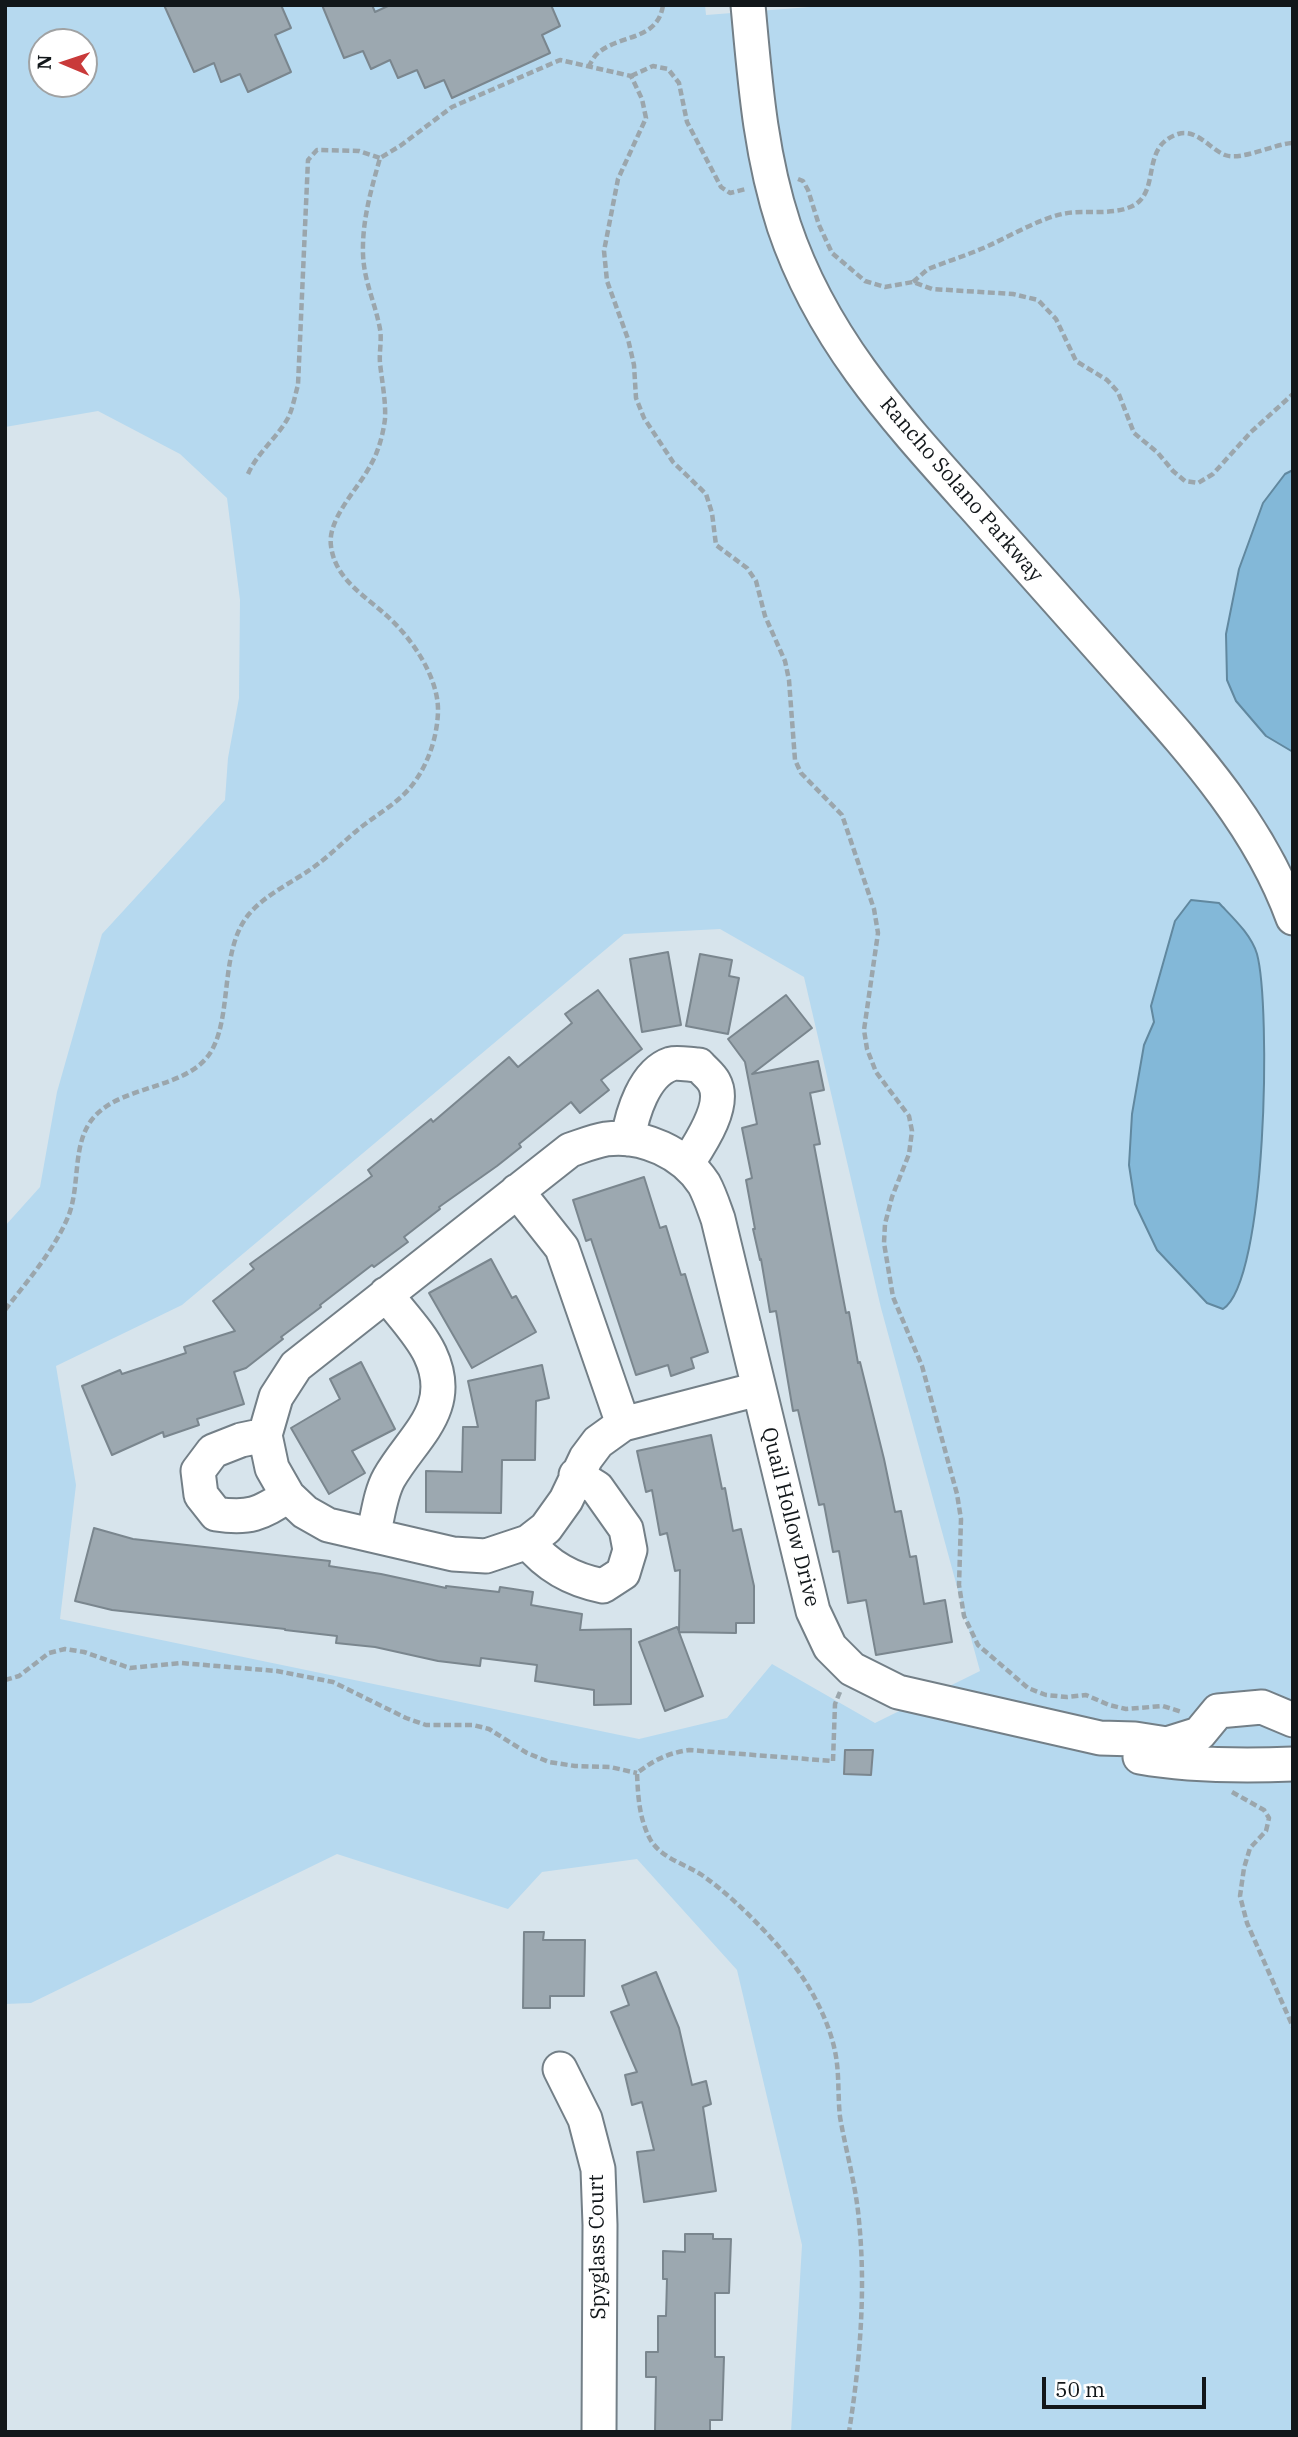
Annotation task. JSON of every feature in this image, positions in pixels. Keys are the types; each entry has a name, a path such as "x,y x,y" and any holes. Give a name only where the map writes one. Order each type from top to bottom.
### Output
{"street":[{"name":"Rancho Solano Parkway","path":"748,5 758,121 772,183 785,227 807,281 848,356 893,415 1159,714 1224,792 1259,845 1293,918"},
{"path":"628,1139 632,1118 651,1077 671,1064 699,1065 715,1082 717,1105 702,1140 687,1164"},
{"name":"Quail Hollow Drive","path":"758,1389 623,1424 598,1442 576,1475 566,1500 546,1528 528,1542 486,1556 453,1554 328,1525 305,1512 288,1496 272,1468 265,1434 276,1397 296,1366 570,1150 605,1139 628,1139 659,1146 687,1164 704,1185 718,1219 813,1611 830,1647 852,1669 898,1692 1100,1738 1135,1739 1207,1754 1293,1764"},
{"path":"517,1191 562,1248 623,1424"},
{"path":"373,1535 388,1480 432,1417 438,1398 436,1371 429,1353 386,1294"},
{"path":"265,1434 213,1451 198,1471 201,1495 216,1514 239,1517 263,1512 288,1496"},
{"path":"528,1542 539,1556 578,1581 603,1586 623,1573 631,1550 626,1529 597,1488 576,1475"},
{"name":"Quail Hollow Drive","path":"1207,1754 1219,1711 1262,1707 1293,1720"},
{"name":"Quail Hollow Drive","path":"1207,1754 1293,1730"},
{"name":"Spyglass Court","path":"560,2069 584,2119 597,2169 600,2225 599,2432"}],"path":[{"path":"587,67 598,52 655,26 662,17 663,5"},
{"path":"5,1310 48,1255 68,1217 76,1189 84,1131 95,1116 113,1101 182,1075 200,1065 212,1050 220,1027 225,987 238,935 248,915 322,862 408,790 423,767 435,736 438,707 434,686 423,662 407,637 388,616 352,587 339,570 331,546 332,531 341,510 371,465 384,421 381,330 366,285 363,256 363,225 380,158 452,107 560,61 631,76 653,66 668,69 679,83 687,122 721,187 730,193 750,189"},
{"path":"631,76 642,99 646,118 618,179 604,251 607,281 628,339 634,365 636,397 644,418 673,462 706,494 712,513 716,545 747,568 756,581 765,616 785,661 796,760 801,773 842,815 874,909 878,933 864,1030 867,1049 876,1072 909,1116 912,1131 909,1154 891,1197 884,1242 893,1297 922,1366 957,1494 961,1519 959,1585 964,1616 978,1645 1028,1688 1046,1695 1086,1695 1108,1705 1126,1709 1163,1706 1178,1709 1191,1720 1225,1788 1264,1810 1269,1818 1266,1831 1250,1848 1240,1896 1252,1934 1293,2027"},
{"path":"794,177 803,181 808,190 819,225 832,253 865,281 886,287 913,282 928,269 1062,214 1127,209 1141,200 1157,151 1167,139 1181,132 1196,136 1224,155 1236,157 1280,144 1293,144"},
{"path":"247,474 253,462 289,416 298,384 308,160 317,149 359,151 380,158"},
{"path":"913,282 932,289 1013,294 1038,300 1056,319 1076,361 1107,380 1118,392 1134,433 1185,481 1198,483 1213,474 1251,432 1293,394"},
{"path":"5,1680 19,1676 49,1653 65,1649 84,1652 130,1668 181,1663 277,1671 334,1682 406,1718 426,1725 473,1725 489,1729 527,1753 549,1762 610,1767 637,1773 653,1761 673,1752 689,1750 833,1761 835,1704 852,1669"},
{"path":"637,1773 643,1823 652,1842 665,1855 707,1878 789,1959 806,1982 834,2045 841,2120 859,2222 859,2339 849,2432"}],"shaded area":[{"path":"5,5 705,5 706,15 836,5 1293,5 1293,2432 791,2432 802,2245 737,1970 637,1859 542,1872 508,1909 337,1854 31,2003 5,2004 5,1226 40,1187 57,1092 102,934 225,800 228,758 239,698 240,600 227,498 180,454 98,411 5,427","holes":["720,929 804,977 881,1308 980,1671 875,1723 772,1664 727,1718 639,1739 60,1619 76,1485 56,1366 182,1305 624,934"]},
{"path":"1293,470 1293,752 1266,736 1236,701 1227,680 1226,634 1239,569 1263,503 1285,474"},
{"path":"1191,900 1219,903 1241,926 1257,954 1261,983 1264,1082 1257,1198 1249,1249 1238,1288 1223,1309 1207,1303 1157,1250 1135,1204 1129,1165 1132,1114 1144,1045 1154,1022 1151,1006 1175,921"}],"building":[{"path":"164,5 281,5 291,28 275,35 291,72 248,92 240,74 221,82 214,63 194,72"},
{"path":"322,5 372,5 375,12 390,5 551,5 560,26 542,35 550,53 452,98 444,80 425,88 417,70 398,78 390,60 371,69 363,51 344,58"},
{"path":"668,952 681,1025 642,1032 630,959"},
{"path":"700,954 732,960 729,976 739,978 728,1034 686,1026"},
{"path":"598,990 642,1049 601,1080 609,1090 580,1113 571,1102 519,1144 521,1147 439,1207 440,1209 404,1237 408,1242 374,1267 372,1265 320,1305 321,1307 246,1368 234,1372 244,1404 197,1419 199,1425 164,1437 163,1432 112,1455 82,1386 120,1370 122,1374 186,1353 184,1347 235,1331 213,1301 254,1269 250,1264 372,1176 368,1170 431,1119 433,1122 509,1057 518,1067 572,1023 565,1014"},
{"path":"786,995 812,1028 752,1074 818,1061 824,1090 810,1093 820,1144 814,1145 846,1313 849,1312 858,1363 860,1362 895,1512 901,1511 910,1557 916,1556 924,1604 945,1600 952,1642 876,1655 866,1600 848,1603 839,1551 833,1552 824,1504 819,1505 798,1410 793,1411 776,1311 770,1312 746,1180 752,1178 742,1128 757,1124 745,1062 728,1039"},
{"path":"644,1177 660,1228 666,1226 681,1275 685,1274 708,1352 691,1358 694,1368 671,1376 668,1365 636,1375 591,1239 586,1241 573,1200"},
{"path":"491,1259 512,1298 516,1296 536,1332 472,1368 429,1293"},
{"path":"361,1362 395,1429 352,1451 365,1473 329,1494 291,1428 340,1399 330,1379"},
{"path":"542,1365 549,1398 536,1401 535,1460 502,1460 501,1513 426,1512 426,1471 462,1472 463,1427 478,1427 468,1381"},
{"path":"711,1435 733,1531 741,1529 754,1586 754,1623 736,1623 736,1633 679,1632 703,1696 665,1711 639,1642 677,1627 679,1631 680,1570 675,1571 667,1533 660,1535 652,1490 646,1492 637,1451"},
{"path":"94,1528 133,1539 330,1561 329,1566 446,1588 499,1592 500,1587 533,1592 531,1605 582,1614 580,1630 631,1629 631,1704 594,1705 594,1690 535,1681 537,1665 481,1658 480,1666 438,1661 375,1647 336,1643 337,1636 112,1610 75,1601"},
{"path":"845,1750 873,1750 871,1775 844,1774"},
{"path":"524,1932 544,1932 543,1940 585,1940 584,1996 550,1996 550,2008 523,2008"},
{"path":"656,1972 679,2028 692,2085 706,2081 711,2104 703,2107 716,2191 644,2202 637,2152 654,2150 642,2102 632,2105 625,2075 637,2072 611,2012 629,2005 622,1986"},
{"path":"685,2234 713,2234 713,2239 731,2239 729,2293 715,2293 715,2357 724,2357 722,2420 710,2420 710,2432 655,2432 656,2377 646,2377 646,2352 658,2352 658,2316 666,2316 667,2279 663,2279 663,2251 685,2252"}]}
